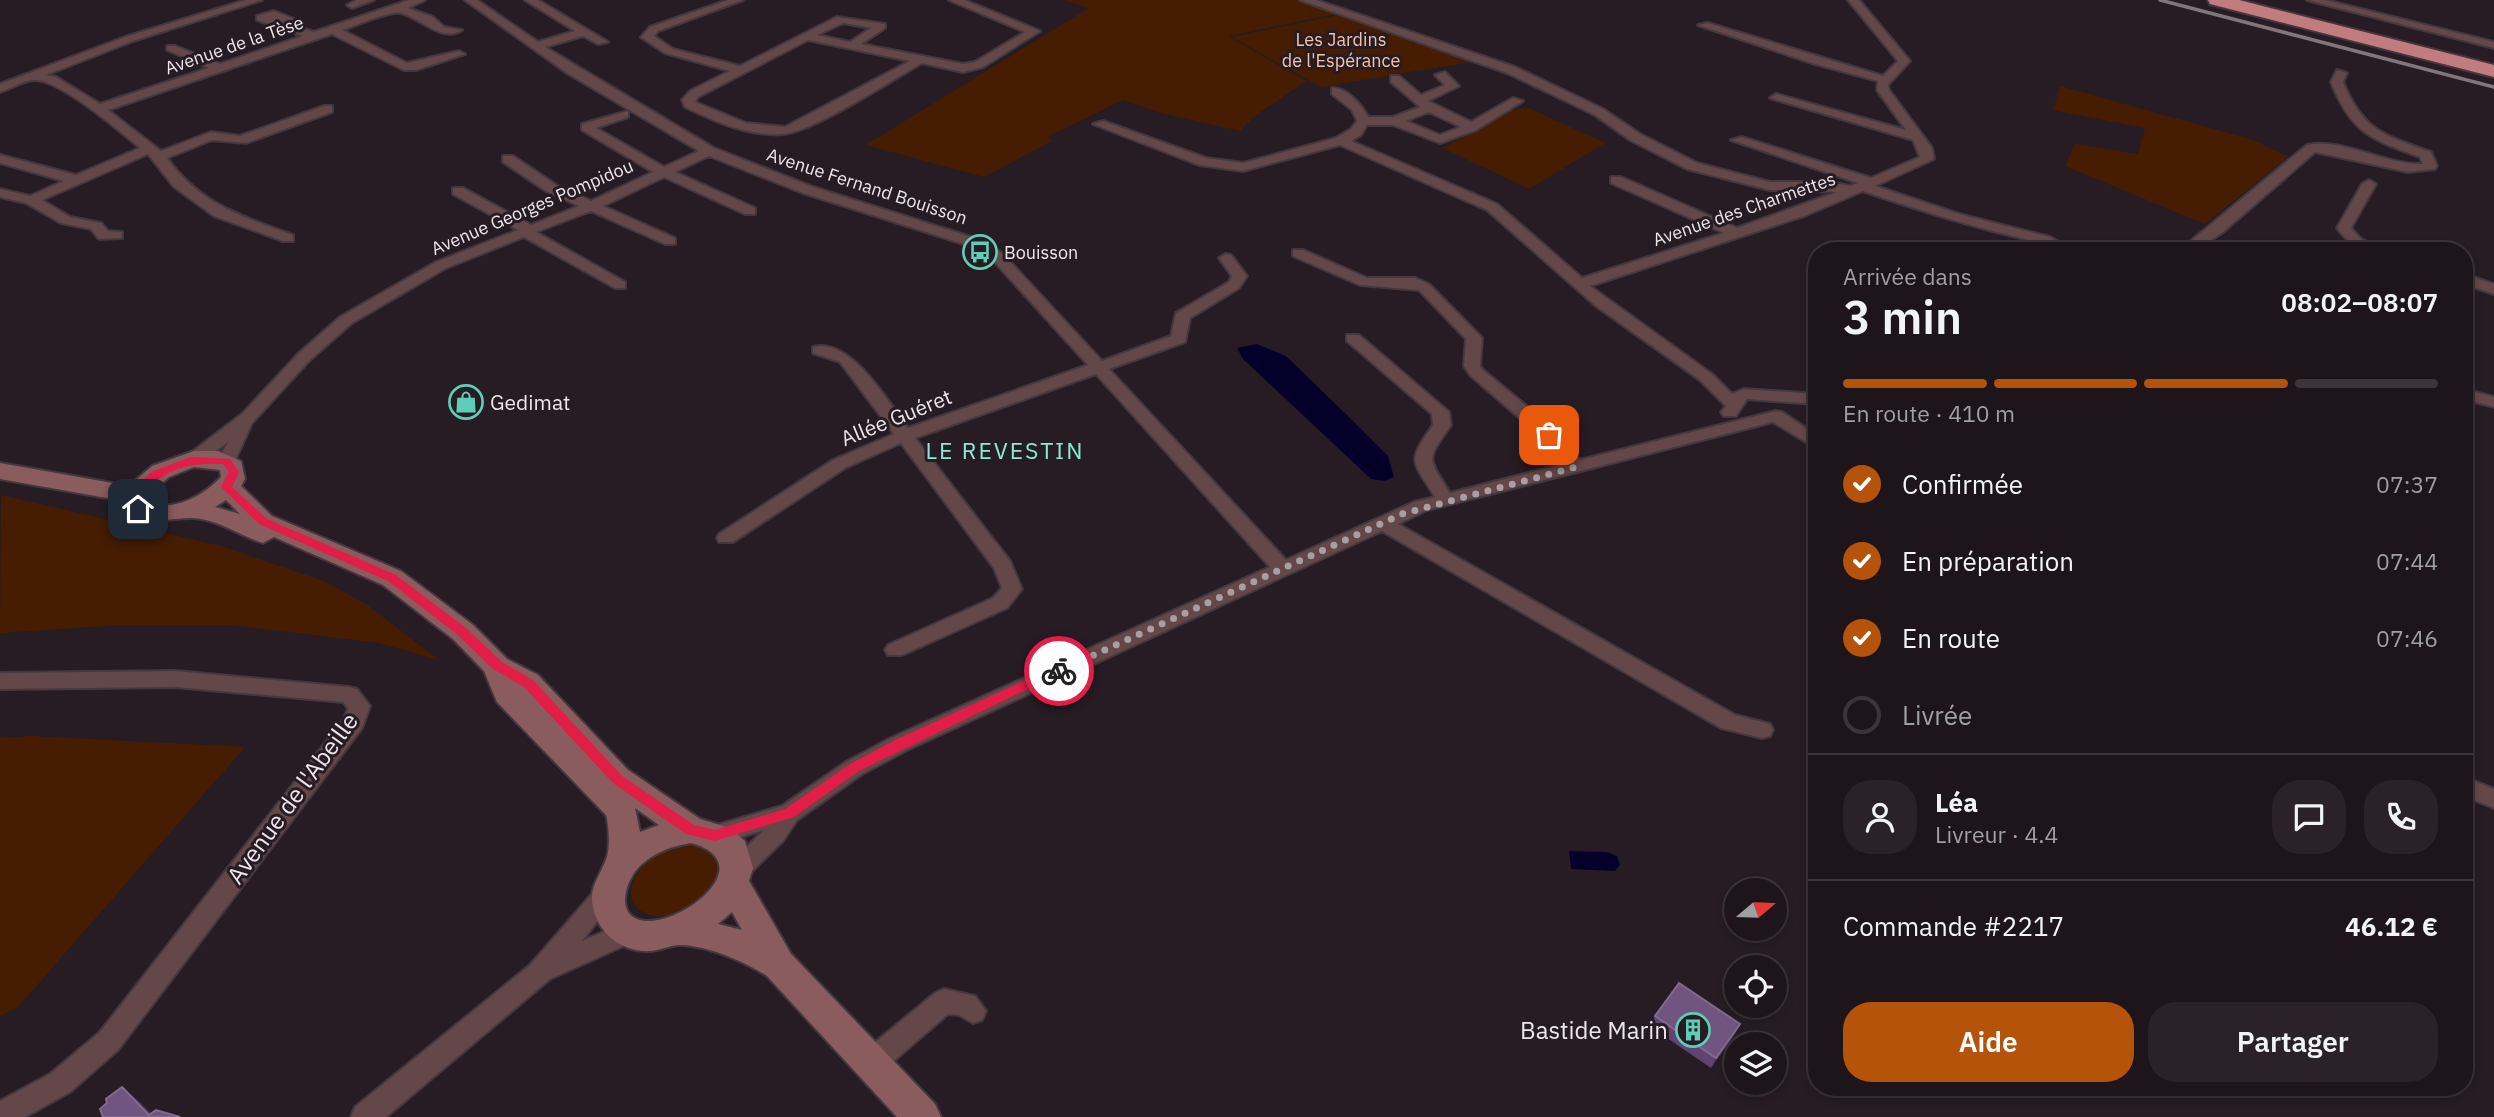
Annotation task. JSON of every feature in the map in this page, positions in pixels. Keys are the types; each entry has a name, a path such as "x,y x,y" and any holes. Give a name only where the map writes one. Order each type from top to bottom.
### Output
{"highway":[{"path":"2217,0 2494,71"},
{"path":"2255,0 2494,60"}],"main road":[{"path":"45,478 155,474 194,459 227,474 263,522 392,578 463,632 498,666 528,683 617,779 731,850 734,877 779,965"},
{"path":"0,471 135,495"},
{"path":"135,495 155,474"},
{"path":"135,495 138,509 147,513 174,513 189,509 227,474"},
{"path":"189,509 242,523 292,549 422,602"},
{"path":"498,666 507,694 619,808 624,822 622,861"},
{"path":"703,833 654,839 622,861 612,877 606,895 608,910 615,923 628,932 654,936 683,930 715,911 734,877"},
{"path":"683,930 733,941 755,949 779,965 922,1117"}],"street":[{"path":"0,91 111,45 257,0"},
{"path":"352,5 369,0"},
{"name":"Avenue de la Tèse","path":"99,109 333,30 397,4 420,0"},
{"name":"Avenue Fernand Bouisson","path":"470,0 571,70 709,151 808,190 985,248 997,256 1284,570"},
{"path":"530,0 602,42"},
{"path":"738,0 654,29 647,37 663,49 741,70"},
{"path":"808,37 971,68 1034,30 954,0"},
{"path":"1305,0 1511,70 1599,112 1635,137 1692,166 1770,186 1861,186"},
{"path":"1853,0 1904,61 1882,84 1883,90 1916,137"},
{"path":"2312,0 2494,46"},
{"path":"397,4 429,19 441,30 456,30"},
{"path":"851,46 881,26 841,19 694,94 689,104 760,130 778,132 798,127 920,60"},
{"path":"288,25 315,36"},
{"path":"1704,25 1886,80"},
{"path":"333,30 404,66 412,67 459,54"},
{"path":"538,45 584,32"},
{"path":"2470,40 2473,35 2494,38"},
{"path":"171,48 219,68"},
{"path":"2199,242 2218,229 2312,148 2331,148 2414,169 2430,166 2426,155 2372,135 2341,96 2337,82 2341,73"},
{"path":"1395,121 1453,86 1441,75"},
{"path":"29,79 55,85 99,109 154,152 179,184 219,213 288,238"},
{"path":"1395,79 1425,104 1472,127"},
{"path":"1336,91 1357,108 1363,121"},
{"path":"1776,98 1916,137"},
{"path":"1363,121 1395,121 1440,139 1472,127 1517,101"},
{"path":"31,201 74,179 154,152 211,136 241,140 328,109"},
{"path":"624,114 586,127 664,173 750,211"},
{"path":"1099,124 1221,166 1262,164 1341,141 1356,132 1363,121"},
{"name":"Avenue des Charmettes","path":"1580,284 1736,234 1927,159 1925,148 1916,137"},
{"path":"1737,140 1954,217 2049,242"},
{"path":"1341,141 1483,201 1601,303 1706,377 1744,416 1771,416 1808,438"},
{"name":"Avenue Georges Pompidou","path":"249,417 304,357 346,320 441,265 593,205 709,151"},
{"path":"0,159 74,179"},
{"path":"508,159 551,188 670,242"},
{"path":"1616,180 1719,224 1736,234"},
{"path":"2356,242 2344,228 2369,184"},
{"path":"458,191 525,227 525,232 620,285"},
{"path":"0,193 31,201 66,220 96,226 104,236 117,235"},
{"path":"1298,253 1365,282 1407,282 1424,287 1474,338 1472,366 1477,373 1543,429 1576,467"},
{"name":"Allée Guéret","path":"726,538 839,464 903,436 1179,339 1182,316 1234,285 1240,276 1226,258"},
{"path":"2473,282 2494,289"},
{"path":"1353,338 1440,412 1442,425 1423,453 1422,462 1446,500"},
{"path":"818,350 846,359 1003,566 1012,589 1000,603 895,650"},
{"path":"1706,377 1776,404 1771,416"},
{"path":"1709,431 1734,406 1738,396 1808,399"},
{"path":"2473,396 2494,402"},
{"path":"703,833 789,813 855,768 900,744 1421,506 1771,416 1808,403"},
{"path":"194,459 249,417"},
{"path":"227,474 249,417"},
{"path":"1382,523 1730,722 1762,730"},
{"name":"Avenue de l'Abeille","path":"0,681 176,679 349,695 359,706 354,722 109,1041 60,1083 0,1116"},
{"path":"2473,790 2494,799"},
{"path":"734,877 775,834 789,813"},
{"path":"365,1117 539,973 606,895"},
{"path":"539,973 628,932"},
{"path":"872,1063 944,1001 966,1004 972,1011"}],"green space":[{"path":"1064,0 1299,0 1335,14 1228,36 1306,81 1255,116 1240,131 1161,113 1123,100 1047,137 1052,141 984,177 866,145 1089,8"},
{"name":"Les Jardins de l'Espérance","path":"1343,14 1475,61 1321,87 1232,37"},
{"path":"2060,86 2253,140 2288,157 2205,224 2065,166 2075,144 2138,154 2145,128 2053,110"},
{"path":"1529,108 1605,143 1529,189 1443,148 1511,110"},
{"path":"1,495 221,546 324,581 366,604 439,660 379,643 232,625 121,625 0,633"},
{"path":"31,736 245,747 18,1007 0,1016 0,738"},
{"path":"694,845 711,854 718,867 716,880 708,894 679,913 662,916 645,913 636,906 631,889 639,871 647,862 667,849"}],"shaded area":[{"path":"1257,344 1286,356 1351,419 1388,456 1394,477 1384,481 1371,479 1243,359 1237,348"},
{"path":"1569,851 1607,852 1617,856 1620,865 1615,871 1571,869"}],"building":[{"name":"Bastide Marin","path":"1679,983 1724,1013 1724,1018 1731,1018 1740,1024 1734,1032 1724,1032 1724,1047 1716,1058 1655,1016"},
{"path":"122,1087 149,1115 156,1110 180,1117 103,1117 100,1109 107,1103 106,1099"}],"railway":[{"path":"2160,0 2494,87"}],"way so far":[{"path":"1059,671 1421,506 1576,467 1549,435"}],"place":[{"name":"Bouisson","path":"980,252"},
{"name":"Gedimat","path":"466,402"},
{"name":"Bastide Marin","path":"1693,1030"}],"district":[{"name":"LE REVESTIN","path":"1005,450"}],"route":[{"path":"138,509 134,503 135,495 142,484 155,474 194,459 226,461 234,472 227,487 263,522 392,578 408,589 463,632 498,666 528,683 617,779 691,830 715,835 734,832 789,813 855,768 900,744 1059,671"}]}
